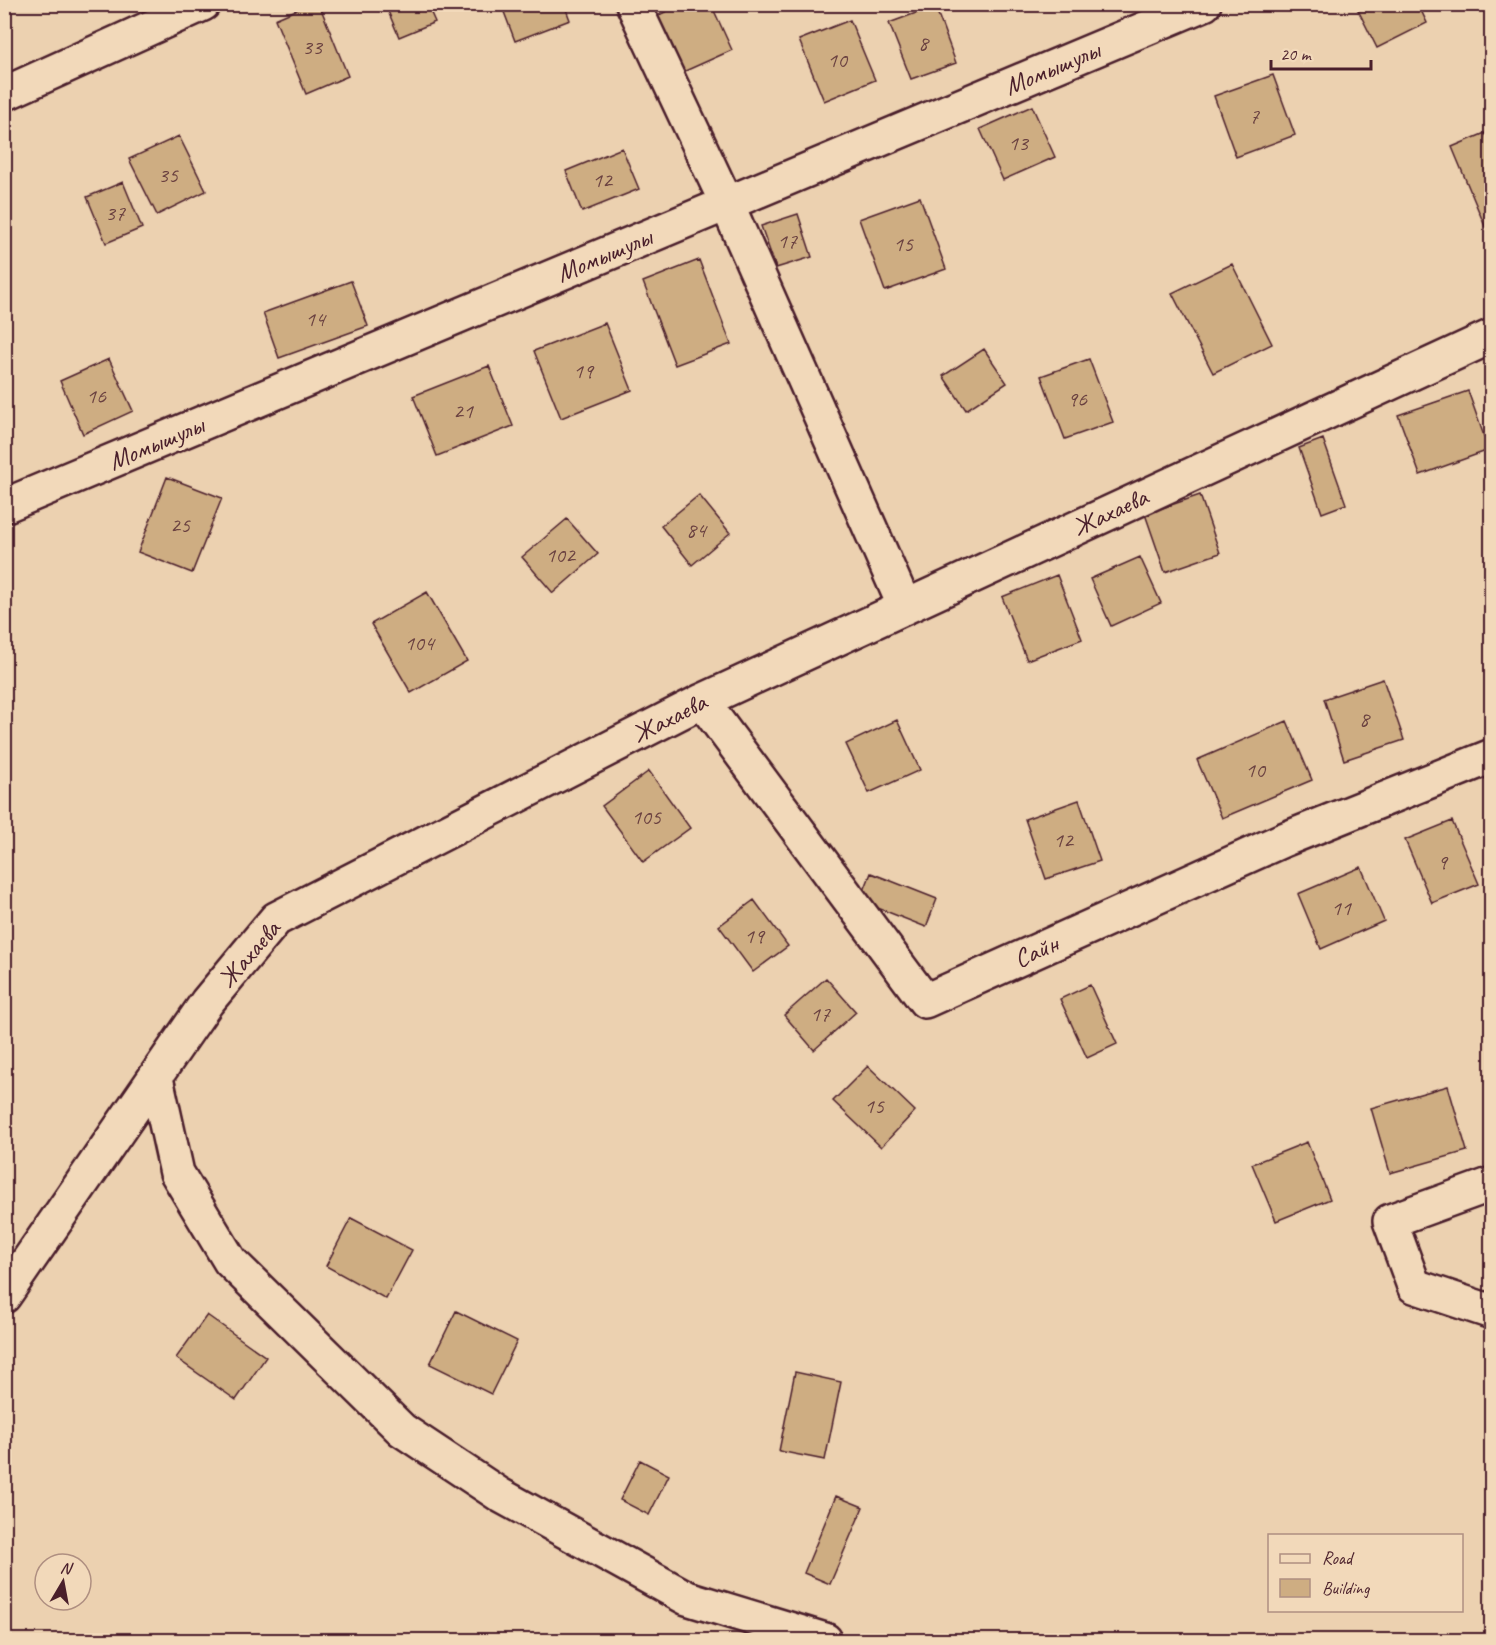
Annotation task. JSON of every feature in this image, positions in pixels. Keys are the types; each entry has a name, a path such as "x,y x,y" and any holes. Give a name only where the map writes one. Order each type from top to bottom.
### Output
{"street":[{"path":"4,94 203,4"},
{"path":"633,4 727,204 905,607"},
{"name":"Момышулы","path":"4,506 1204,4"},
{"name":"Жахаева","path":"4,1296 207,1002 276,919 702,701 1491,336"},
{"name":"Сайн","path":"702,701 925,1001 1283,840 1491,756"},
{"path":"156,1078 177,1173 230,1261 402,1430 500,1495 687,1598 825,1641"},
{"path":"1491,1184 1390,1221 1414,1286 1491,1312"}],"building":[{"path":"310,4 319,4 348,76 306,94 275,19"},
{"path":"385,4 427,4 435,22 399,37"},
{"path":"501,4 564,4 570,20 515,41"},
{"path":"681,4 711,4 732,50 683,72 657,16"},
{"path":"1355,4 1418,4 1427,23 1377,48"},
{"path":"1483,4 1492,4 1492,9 1486,12"},
{"path":"935,6 956,63 911,79 889,23"},
{"path":"850,20 875,80 824,101 799,40"},
{"path":"1273,75 1295,135 1236,157 1214,96"},
{"path":"1032,106 1055,157 1003,180 980,129"},
{"path":"1485,133 1492,148 1492,243 1452,147"},
{"path":"179,136 206,191 157,215 129,159"},
{"path":"622,148 639,189 582,212 566,171"},
{"path":"123,182 142,228 106,243 87,197"},
{"path":"920,197 946,269 885,291 859,219"},
{"path":"798,214 812,257 776,268 761,226"},
{"path":"699,260 731,344 675,365 643,282"},
{"path":"1232,264 1272,344 1213,373 1172,293"},
{"path":"351,281 368,326 279,358 263,313"},
{"path":"605,323 632,390 561,418 534,351"},
{"path":"984,349 1007,383 966,410 943,376"},
{"path":"109,359 133,411 83,434 60,381"},
{"path":"1089,359 1113,422 1065,439 1041,376"},
{"path":"489,366 513,426 437,456 413,396"},
{"path":"1492,386 1492,403 1486,389"},
{"path":"1468,391 1489,450 1420,475 1398,415"},
{"path":"1323,439 1346,504 1322,513 1299,448"},
{"path":"167,477 222,498 192,573 138,552"},
{"path":"699,495 730,533 692,565 661,526"},
{"path":"1200,495 1220,553 1165,572 1145,514"},
{"path":"567,519 598,554 553,593 522,557"},
{"path":"1140,557 1161,603 1111,626 1090,579"},
{"path":"1057,575 1082,639 1027,660 1002,597"},
{"path":"427,592 467,661 411,693 371,624"},
{"path":"1383,679 1404,740 1344,760 1324,699"},
{"path":"897,720 920,770 869,793 846,744"},
{"path":"1287,721 1312,780 1222,818 1197,760"},
{"path":"649,771 690,828 643,862 602,806"},
{"path":"1079,800 1100,861 1046,879 1025,819"},
{"path":"1452,821 1479,884 1432,903 1405,840"},
{"path":"1361,867 1384,921 1321,949 1298,894"},
{"path":"871,873 937,899 926,927 860,901"},
{"path":"754,900 788,946 753,972 719,926"},
{"path":"826,978 856,1012 814,1050 784,1015"},
{"path":"1090,985 1117,1044 1087,1058 1060,999"},
{"path":"868,1066 915,1111 881,1147 833,1101"},
{"path":"1448,1086 1467,1151 1390,1173 1371,1108"},
{"path":"1307,1142 1330,1199 1276,1221 1252,1164"},
{"path":"351,1218 412,1250 386,1299 326,1266"},
{"path":"456,1311 517,1341 491,1394 430,1364"},
{"path":"207,1315 266,1357 236,1400 176,1358"},
{"path":"795,1372 841,1382 825,1460 779,1451"},
{"path":"640,1460 669,1475 649,1515 620,1500"},
{"path":"836,1496 863,1507 830,1584 804,1573"}]}
